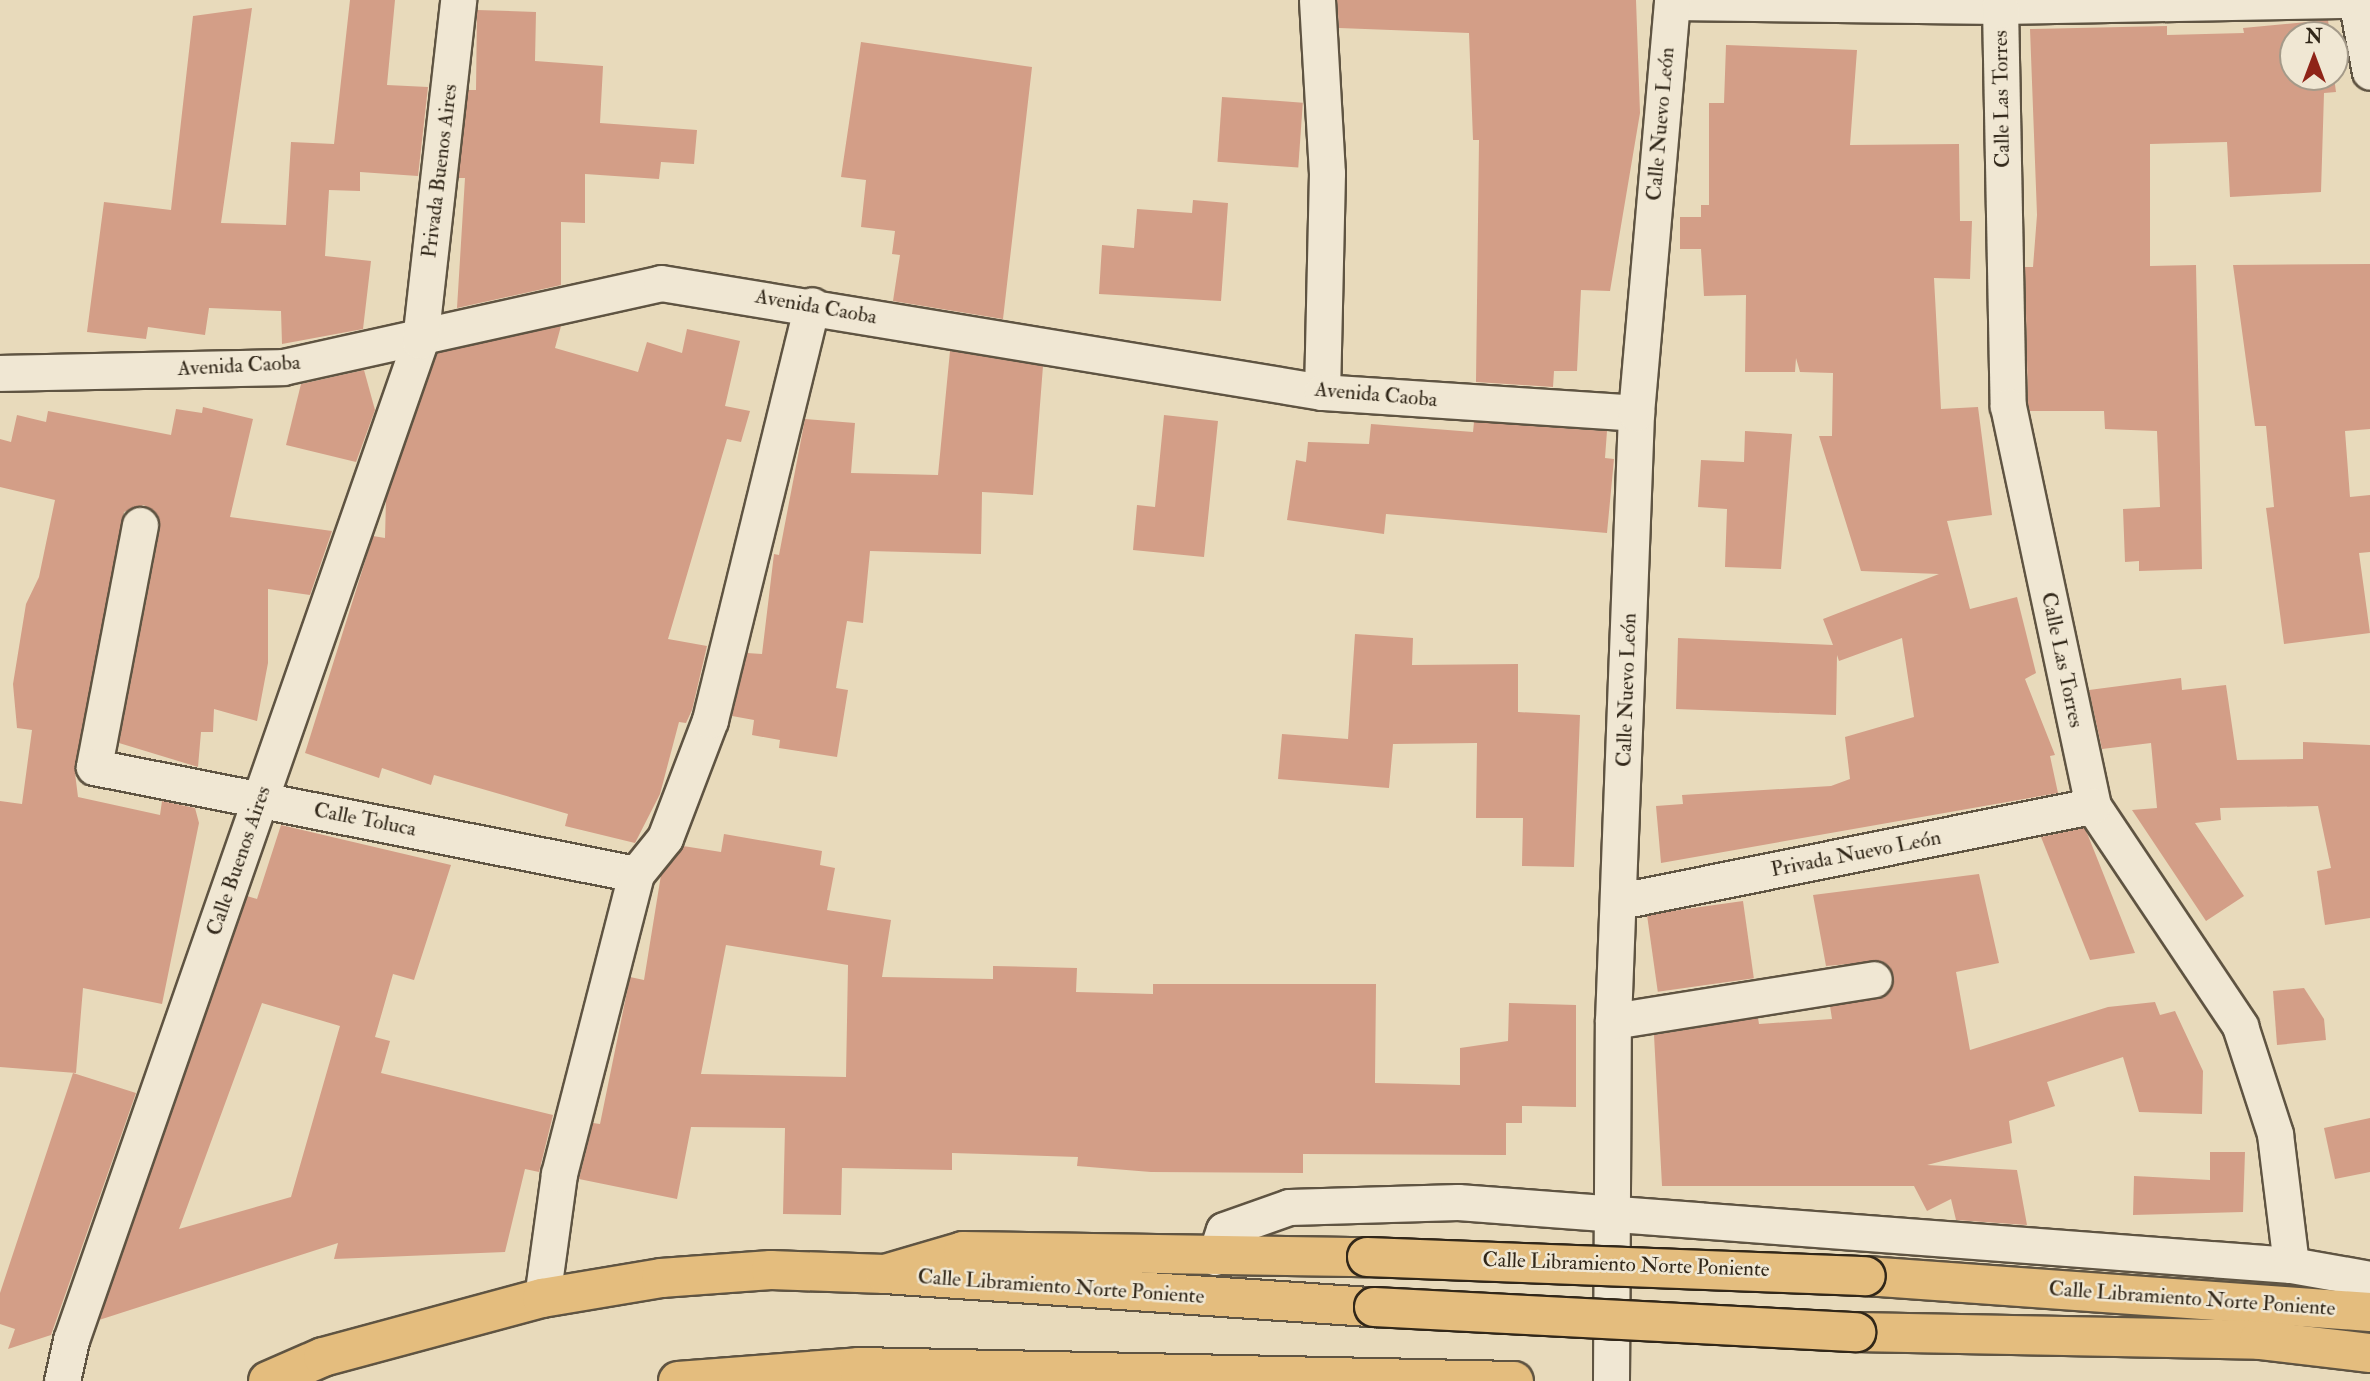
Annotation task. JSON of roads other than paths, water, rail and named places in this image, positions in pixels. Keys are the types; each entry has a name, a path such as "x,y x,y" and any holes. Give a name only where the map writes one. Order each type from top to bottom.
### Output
{"main road":[{"name":"Calle Libramiento Norte Poniente","path":"885,1274 963,1251 1215,1257 1367,1257 1866,1276 2370,1312"},
{"name":"Calle Libramiento Norte Poniente","path":"268,1381 323,1357 542,1298 661,1278 771,1270 885,1274 1374,1307 1856,1332 2259,1340 2370,1353"},
{"path":"688,1380 858,1367 1408,1376 1514,1381"}],"street":[{"name":"Privada Buenos Aires","path":"419,341 458,0"},
{"path":"1317,0 1328,173 1322,392"},
{"path":"1672,1 2000,6 2341,0"},
{"path":"2356,0 2370,72"},
{"name":"Calle Nuevo León","path":"1611,1381 1609,1212 1613,1021 1620,901 1636,413 1672,1"},
{"name":"Calle Las Torres","path":"2000,6 2008,406 2093,806 2240,1026 2275,1134 2291,1265"},
{"name":"Avenida Caoba","path":"0,373 284,367 419,341 661,283 812,305 1322,392 1636,413"},
{"path":"542,1298 559,1174 636,874 665,838 710,720 812,305"},
{"name":"Calle Buenos Aires","path":"62,1381 71,1340 419,341"},
{"name":"Calle Toluca","path":"140,525 94,768 636,874"},
{"name":"Privada Nuevo León","path":"1620,901 2093,806"},
{"path":"1613,1021 1874,979"},
{"path":"1215,1257 1224,1230 1289,1207 1458,1202 2291,1265 2370,1279"}]}
